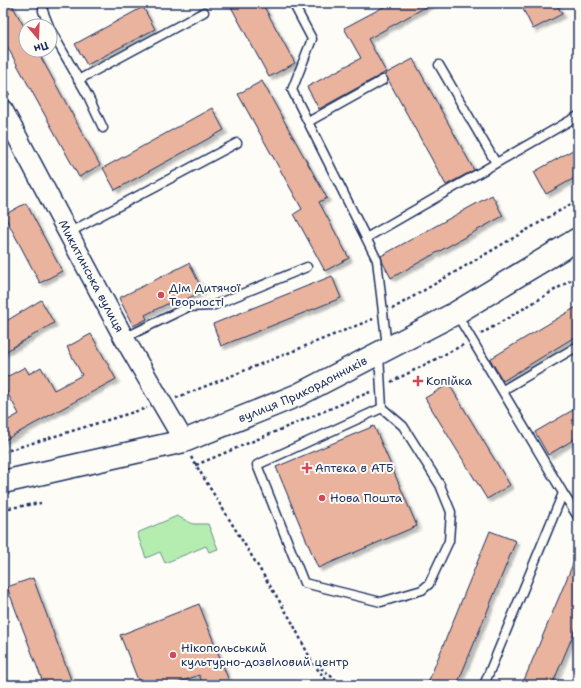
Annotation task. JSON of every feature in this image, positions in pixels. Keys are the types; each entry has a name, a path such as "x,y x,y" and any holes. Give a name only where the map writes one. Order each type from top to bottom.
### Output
{"main road":[{"name":"вулиця Прикордонників","path":"3,482 184,441 298,395 456,313 578,239"}],"street":[{"name":"Микитинська вулиця","path":"3,110 124,338 184,441"}],"lane":[{"path":"43,3 43,11 45,18"},
{"path":"293,3 312,39 292,90 377,260 383,315 382,408 402,426 440,485 451,512 449,541 428,584 422,590 381,602 304,583 257,465 382,408"},
{"path":"78,80 204,12"},
{"path":"58,44 103,128"},
{"path":"439,65 496,163"},
{"path":"308,122 383,80"},
{"path":"366,238 578,116"},
{"path":"68,233 237,143"},
{"path":"124,338 188,307 212,306 307,267"},
{"path":"456,313 578,517"},
{"path":"503,390 578,346"},
{"path":"484,685 563,493"},
{"path":"575,685 578,678"}],"path":[{"path":"3,452 162,404 383,315 578,200"},
{"path":"184,441 196,465 291,620 312,662 330,685"},
{"path":"3,510 41,503"},
{"path":"312,662 342,685"}],"green space":[{"path":"177,516 193,524 208,524 218,549 209,552 206,546 165,563 160,552 146,558 137,533"}],"building":[{"path":"3,3 11,3 19,18 18,18 18,58 41,58 100,165 79,177 3,39"},
{"path":"229,3 262,3 295,63 269,77"},
{"path":"391,3 433,3 368,39 386,72 319,109 307,87 361,58 344,28"},
{"path":"520,3 556,3 562,14 533,29"},
{"path":"143,7 155,29 87,65 75,44"},
{"path":"413,59 474,170 446,185 385,74"},
{"path":"262,81 327,198 319,202 349,258 325,271 294,214 302,209 238,94"},
{"path":"212,108 224,130 115,190 103,168"},
{"path":"578,147 578,176 546,194 534,172"},
{"path":"492,195 503,216 391,278 381,256"},
{"path":"26,203 62,271 40,283 4,215"},
{"name":"Дім Дитячої Творчості","path":"189,263 203,291 175,305 173,301 145,315 147,319 133,326 119,298"},
{"path":"332,276 341,298 221,346 213,324"},
{"path":"41,300 54,323 3,353 3,323"},
{"path":"578,306 578,335 503,381 490,359"},
{"path":"91,334 116,379 3,441 3,423 19,414 3,385 3,379 25,367 29,374 41,367 54,390 82,375 67,347"},
{"path":"449,384 510,485 487,499 425,398"},
{"path":"578,407 578,437 548,455 535,432"},
{"path":"374,426 417,526 318,568 276,467"},
{"path":"490,531 516,541 457,685 427,685"},
{"path":"578,552 578,623 552,685 522,685"},
{"path":"33,578 73,685 44,685 7,587"},
{"name":"Нікопольський культурно-дозвіловий центр","path":"199,604 229,681 218,685 203,685 199,675 172,685 140,685 120,635"}],"place":[{"name":"Дім Дитячої Творчості","path":"161,295"},
{"name":"Копійка","path":"418,381"},
{"name":"Аптека в АТБ","path":"307,468"},
{"name":"Нова Пошта","path":"322,498"},
{"name":"Нікопольський культурно-дозвіловий центр","path":"173,655"}]}
